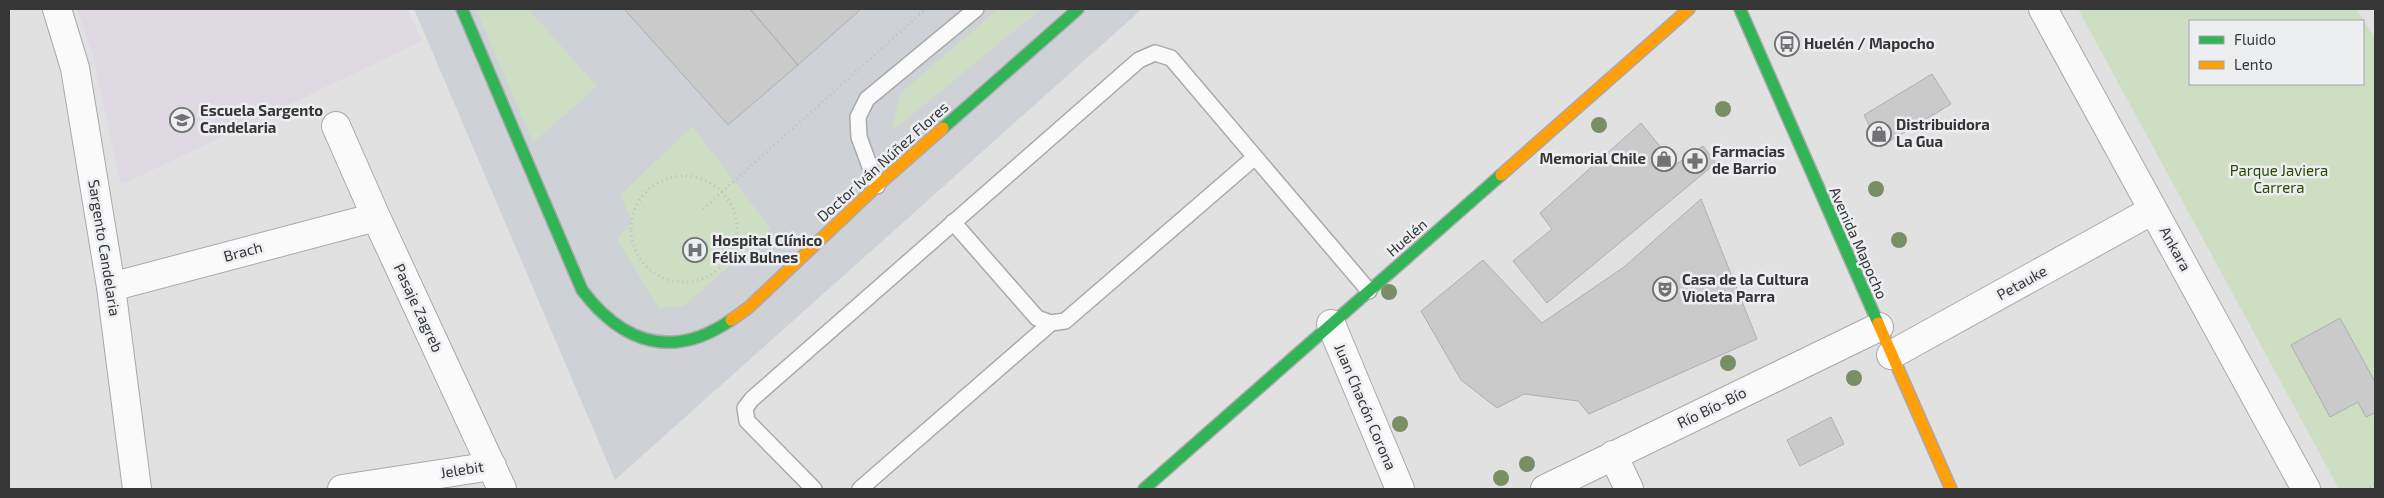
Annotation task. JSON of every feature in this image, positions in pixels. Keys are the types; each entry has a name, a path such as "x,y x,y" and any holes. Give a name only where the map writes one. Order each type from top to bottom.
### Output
{"main road":[{"name":"Doctor Iván Núñez Flores","path":"462,9 582,290 597,309 614,325 637,336 658,342 682,343 704,336 726,324 748,308 877,186 1078,9"},
{"name":"Huelén","path":"1144,489 1690,9"},
{"name":"Avenida Mapocho","path":"1740,9 1951,489"}],"street":[{"name":"Sargento Candelaria","path":"57,9 75,68 111,287 137,489"},
{"name":"Ankara","path":"2043,9 2306,489"},
{"name":"Pasaje Zagreb","path":"336,126 497,478"},
{"name":"Petauke","path":"1891,355 2154,210"},
{"name":"Brach","path":"111,287 376,217"},
{"name":"Juan Chacón Corona","path":"1331,324 1400,489"},
{"name":"Río Bío-Bío","path":"1545,489 1879,327"},
{"path":"1613,455 1629,489"},
{"name":"Jelebit","path":"342,489 497,478"}],"lane":[{"path":"877,186 859,137 858,117 867,99 976,9"},
{"path":"814,489 747,421 745,408 752,399 1139,60 1155,54 1171,58 1369,291"},
{"path":"953,222 1038,318 1051,323 1065,321 1255,157"},
{"path":"860,489 1051,323"}],"path":[{"path":"915,9 920,14"},
{"path":"703,209 926,9"},
{"path":"672,176 691,176 708,181 722,192 732,206 737,222 736,239 730,256 719,268 705,278 688,282 672,280 656,274 643,262 634,247 631,229 634,211 642,195 656,183 672,176"},
{"path":"2365,489 2375,484"}],"shaded area":[{"name":"Escuela Sargento Candelaria","path":"77,9 407,9 422,41 121,185 93,56"},
{"name":"Hospital Clínico Félix Bulnes","path":"414,9 1142,9 615,480"}],"green space":[{"path":"476,9 528,9 597,86 533,143"},
{"path":"998,9 1041,9 892,131 900,94"},
{"name":"Parque Javiera Carrera","path":"2078,9 2356,9 2363,20 2189,20 2189,85 2364,85 2364,21 2375,38 2375,489 2339,489"},
{"path":"692,126 771,229 684,306 659,308 617,240 632,222 621,195"}],"building":[{"path":"624,9 750,9 798,65 728,125"},
{"path":"750,9 861,9 798,65"},
{"path":"1932,74 1951,104 1880,147 1864,115"},
{"path":"1641,123 1675,165 1703,146 1716,163 1547,303 1513,261 1552,229 1540,213"},
{"name":"Casa de la Cultura Violeta Parra","path":"1701,199 1757,339 1589,414 1578,401 1524,394 1497,408 1461,380 1421,311 1483,260 1542,323 1624,267"},
{"path":"2340,318 2375,382 2375,413 2366,417 2358,402 2330,417 2291,345"},
{"path":"1831,417 1844,444 1800,466 1787,440"}],"traffic: fast":[{"path":"462,9 582,290 614,323 632,334 650,340 669,342 689,340 710,332 731,320"},
{"path":"943,128 1078,9"},
{"path":"1740,9 1878,323"},
{"path":"1144,489 1501,175"}],"traffic: slow":[{"path":"1501,175 1689,9"},
{"path":"731,320 748,308 877,186 943,128"},
{"path":"1878,323 1951,489"}],"place":[{"name":"Huelén / Mapocho","path":"1787,44"},
{"name":"Escuela Sargento Candelaria","path":"182,120"},
{"name":"Distribuidora La Gua","path":"1879,134"},
{"name":"Memorial Chile","path":"1664,159"},
{"name":"Farmacias de Barrio","path":"1695,161"},
{"name":"Hospital Clínico Félix Bulnes","path":"695,250"},
{"name":"Casa de la Cultura Violeta Parra","path":"1665,289"}]}
